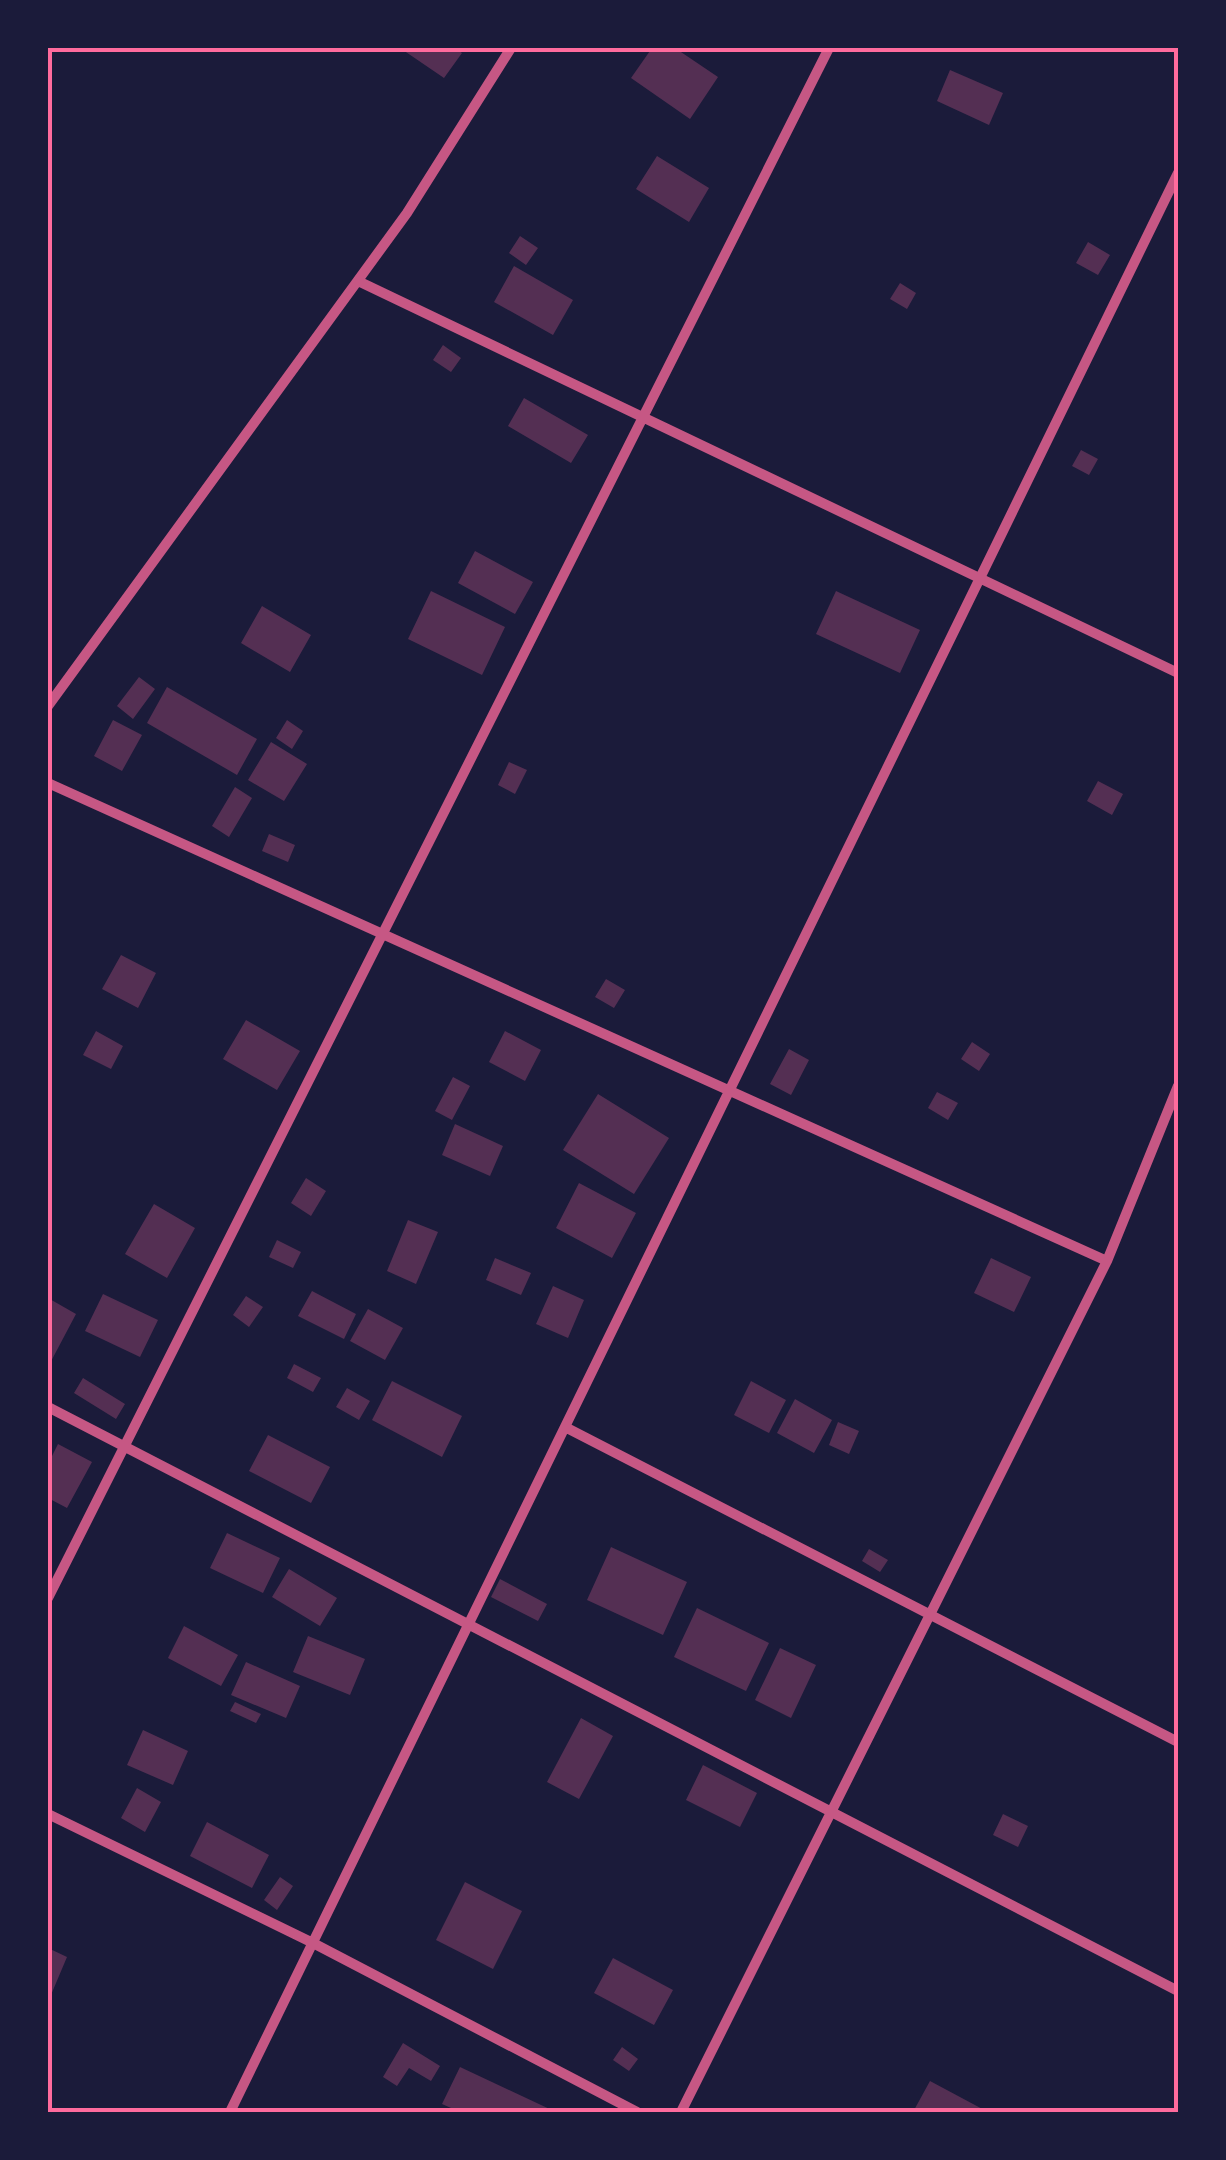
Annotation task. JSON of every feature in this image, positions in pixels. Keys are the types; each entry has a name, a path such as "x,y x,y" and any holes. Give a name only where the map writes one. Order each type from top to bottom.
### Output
{"street":[{"path":"48,706 407,214 511,48"},
{"path":"48,1598 828,48"},
{"path":"230,2112 1178,172"},
{"path":"358,281 1178,673"},
{"path":"48,783 1108,1260"},
{"path":"680,2112 1108,1260 1174,1104 1178,1086"},
{"path":"48,1407 1178,1991"},
{"path":"566,1426 1178,1742"},
{"path":"48,1814 313,1943 637,2112"}],"building":[{"path":"400,48 455,48 462,53 444,78"},
{"path":"652,48 675,48 718,77 690,119 631,78"},
{"path":"950,70 1003,93 989,125 937,101"},
{"path":"657,156 709,188 689,222 636,189"},
{"path":"520,236 538,248 526,265 509,253"},
{"path":"1088,242 1110,255 1098,275 1076,263"},
{"path":"514,266 573,300 553,335 494,302"},
{"path":"900,283 916,293 907,309 890,299"},
{"path":"443,345 461,358 451,372 433,360"},
{"path":"524,398 588,435 571,463 508,426"},
{"path":"1081,450 1098,459 1089,475 1072,466"},
{"path":"475,551 533,582 515,614 458,583"},
{"path":"431,591 505,627 482,675 408,639"},
{"path":"836,591 920,630 900,673 816,634"},
{"path":"262,606 311,635 290,672 241,643"},
{"path":"139,677 155,689 133,719 117,706"},
{"path":"167,687 257,739 237,775 147,723"},
{"path":"113,720 142,735 122,771 94,756"},
{"path":"287,720 303,731 292,749 276,738"},
{"path":"271,742 307,764 284,801 248,780"},
{"path":"509,762 527,770 515,794 498,785"},
{"path":"1098,781 1123,794 1112,815 1087,801"},
{"path":"235,787 252,798 229,837 212,826"},
{"path":"269,834 295,845 288,862 262,851"},
{"path":"121,955 156,973 138,1008 102,989"},
{"path":"606,979 625,990 614,1008 595,997"},
{"path":"246,1020 300,1051 277,1090 223,1059"},
{"path":"96,1031 123,1046 111,1069 83,1055"},
{"path":"505,1031 541,1050 525,1081 489,1062"},
{"path":"972,1042 990,1054 979,1071 961,1059"},
{"path":"789,1049 809,1060 791,1095 770,1084"},
{"path":"453,1077 470,1086 452,1120 435,1111"},
{"path":"937,1092 958,1103 948,1120 928,1108"},
{"path":"598,1094 669,1138 634,1194 563,1150"},
{"path":"455,1124 503,1146 490,1176 442,1155"},
{"path":"306,1178 326,1191 311,1216 291,1203"},
{"path":"579,1183 636,1213 612,1258 556,1228"},
{"path":"154,1204 195,1228 167,1278 125,1254"},
{"path":"408,1220 438,1232 416,1284 387,1271"},
{"path":"277,1240 301,1252 293,1268 269,1257"},
{"path":"495,1258 531,1273 521,1295 486,1280"},
{"path":"991,1258 1031,1277 1014,1312 974,1293"},
{"path":"553,1286 584,1300 568,1338 536,1324"},
{"path":"312,1291 356,1314 344,1339 298,1316"},
{"path":"103,1294 158,1320 140,1357 85,1331"},
{"path":"246,1296 263,1307 249,1327 233,1315"},
{"path":"48,1298 76,1314 48,1367"},
{"path":"368,1309 403,1328 385,1360 350,1341"},
{"path":"294,1364 321,1378 313,1392 287,1378"},
{"path":"83,1378 125,1404 116,1419 74,1393"},
{"path":"392,1381 462,1416 442,1457 372,1420"},
{"path":"751,1381 786,1400 769,1433 734,1415"},
{"path":"347,1388 370,1401 359,1420 336,1407"},
{"path":"795,1399 832,1420 814,1453 777,1433"},
{"path":"838,1422 859,1431 849,1454 829,1445"},
{"path":"268,1435 330,1467 311,1503 249,1471"},
{"path":"58,1444 92,1462 67,1508 48,1498 48,1464"},
{"path":"227,1533 280,1558 263,1593 210,1568"},
{"path":"611,1547 687,1582 663,1635 587,1600"},
{"path":"869,1549 888,1560 880,1572 862,1561"},
{"path":"289,1569 337,1598 320,1626 272,1597"},
{"path":"500,1579 547,1604 538,1621 491,1597"},
{"path":"697,1608 769,1643 746,1691 674,1657"},
{"path":"184,1626 238,1655 221,1686 168,1658"},
{"path":"308,1636 365,1659 350,1695 293,1672"},
{"path":"780,1648 816,1665 791,1718 755,1700"},
{"path":"246,1662 300,1686 286,1718 231,1695"},
{"path":"235,1702 261,1714 256,1723 230,1711"},
{"path":"581,1718 613,1736 579,1799 547,1782"},
{"path":"143,1730 188,1751 173,1785 127,1765"},
{"path":"703,1765 757,1793 740,1827 686,1800"},
{"path":"137,1788 161,1802 145,1832 121,1818"},
{"path":"1003,1814 1028,1826 1018,1847 993,1835"},
{"path":"207,1822 269,1855 252,1888 190,1856"},
{"path":"280,1877 293,1886 277,1910 264,1900"},
{"path":"465,1882 522,1911 493,1969 436,1940"},
{"path":"48,1948 67,1957 48,2002"},
{"path":"613,1958 673,1990 654,2025 594,1993"},
{"path":"403,2043 440,2066 431,2081 409,2068 397,2086 383,2077"},
{"path":"622,2047 638,2059 629,2071 613,2060"},
{"path":"460,2067 556,2112 460,2112 442,2104"},
{"path":"930,2081 988,2112 913,2112"}]}
